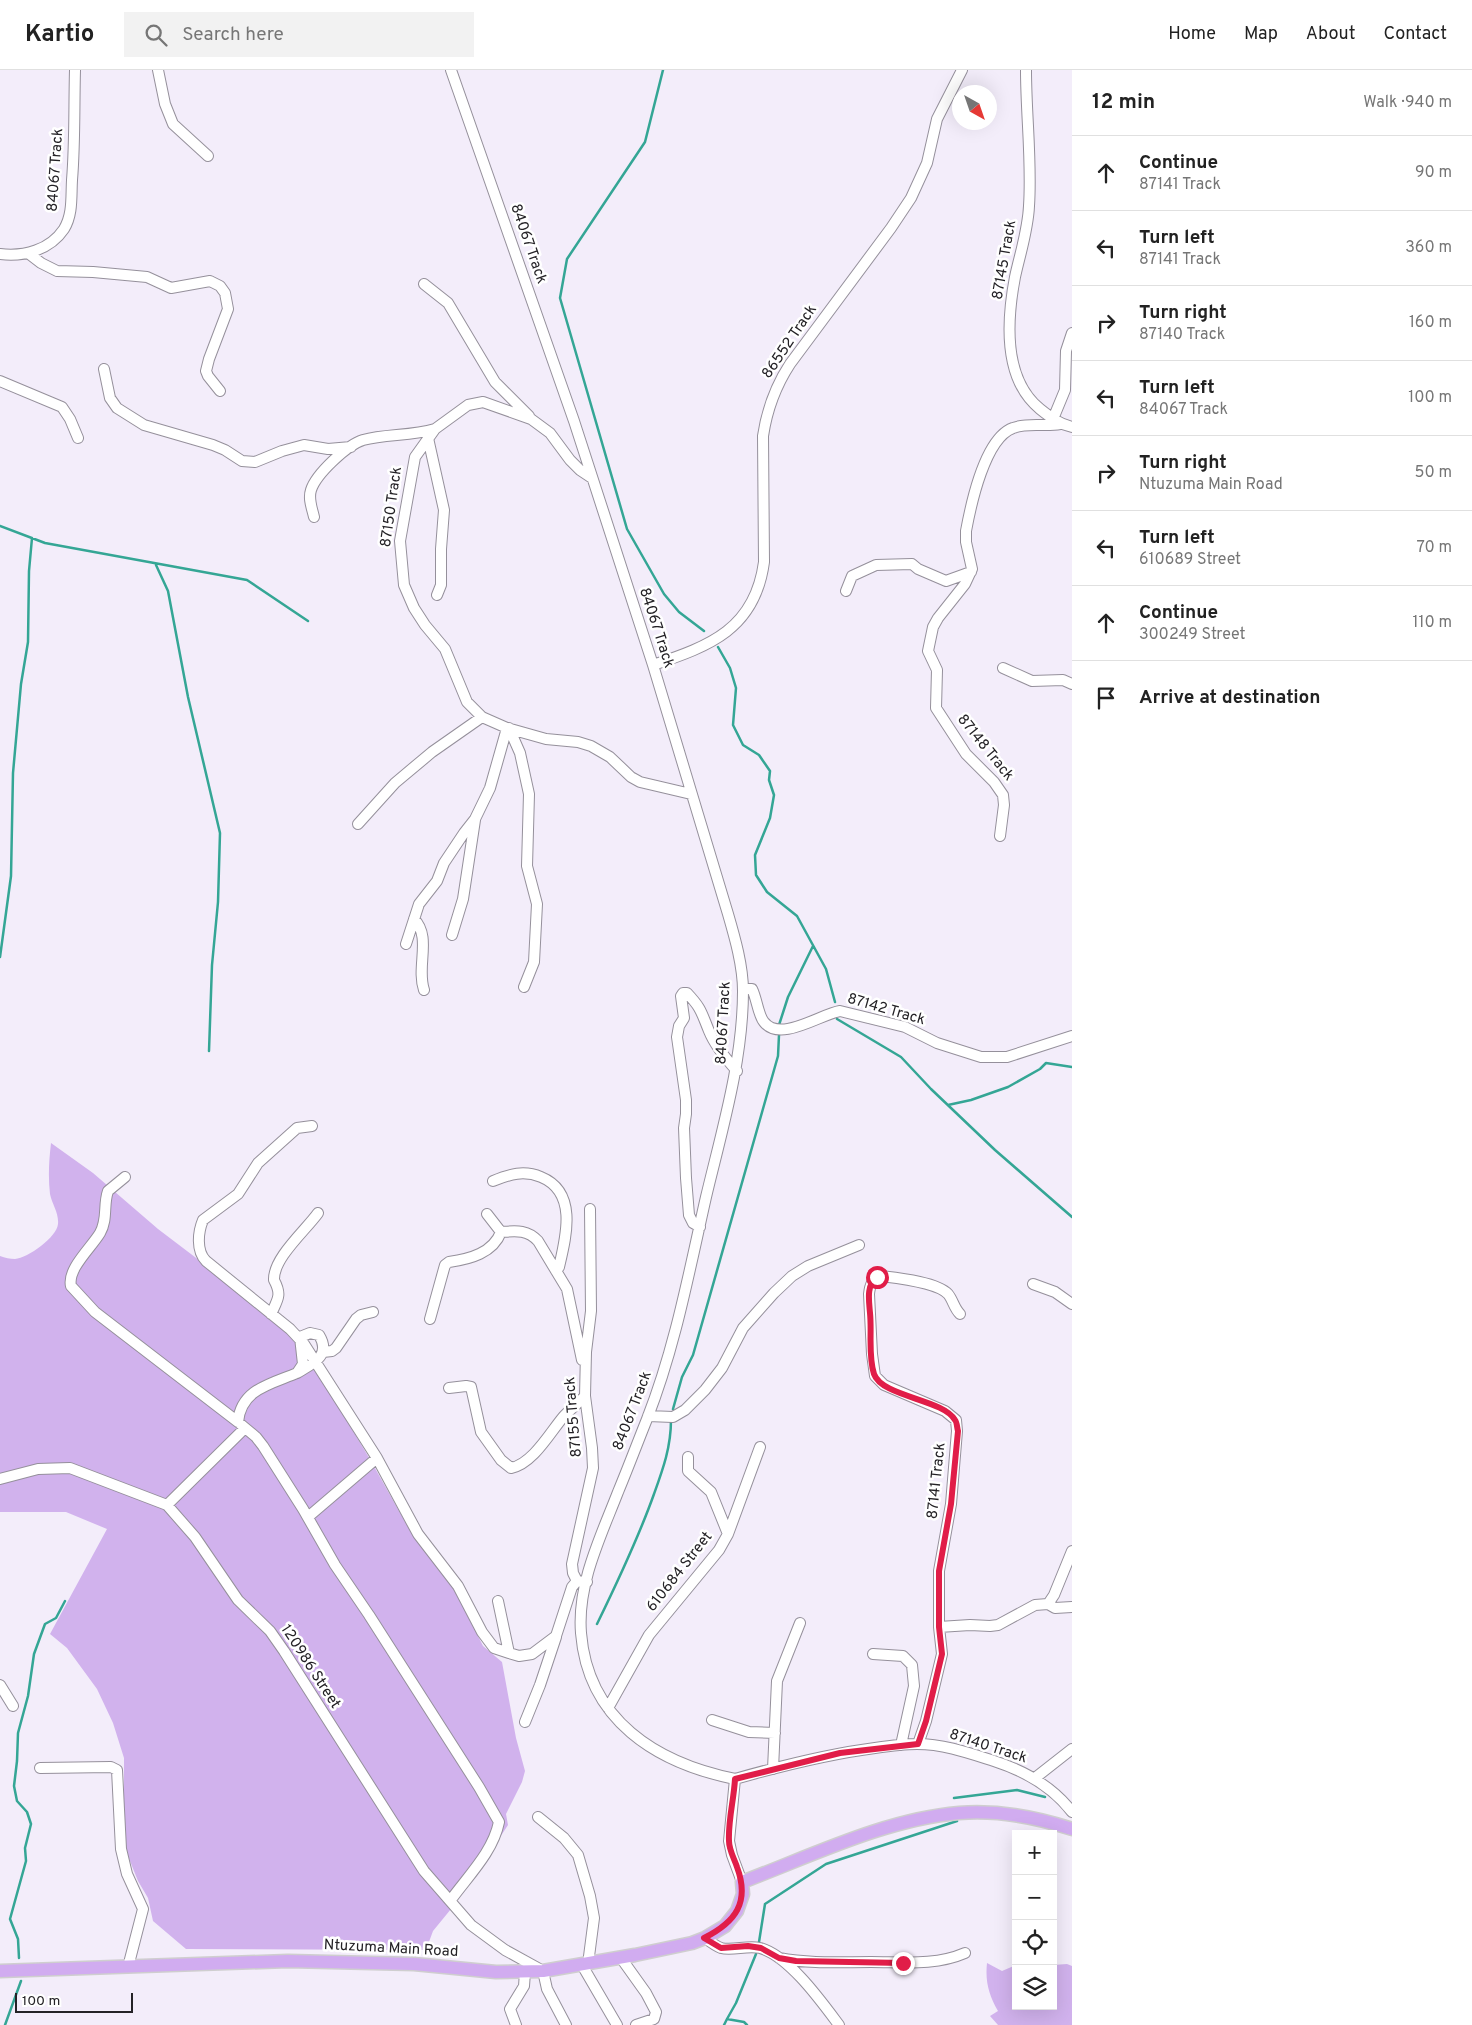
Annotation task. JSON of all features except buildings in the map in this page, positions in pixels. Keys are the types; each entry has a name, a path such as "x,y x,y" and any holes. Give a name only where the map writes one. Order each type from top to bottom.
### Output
{"main road":[{"path":"742,1882 850,1841 930,1817 960,1813 1024,1816 1072,1829"},
{"name":"Ntuzuma Main Road","path":"0,1971 288,1961 414,1964 496,1972 543,1971 621,1958 692,1943 704,1938 725,1926 737,1912 743,1894 742,1882"}],"street":[{"name":"84067 Track","path":"0,254 28,253 41,248 53,240 63,229 69,216 75,139 75,70"},
{"path":"158,70 165,104 173,124 208,156"},
{"name":"84067 Track","path":"451,70 574,421 653,665 735,939 744,989 737,1071 675,1337 648,1416 582,1582 581,1611 582,1643 590,1675 608,1708 631,1734 654,1751 692,1768 735,1779"},
{"name":"86552 Track","path":"653,665 698,650 715,641 742,617 751,604 762,577 764,562 763,436 776,387 795,357 891,228 911,198 926,163 937,119 962,70"},
{"path":"1026,72 1036,70"},
{"name":"87145 Track","path":"1026,72 1029,208 1013,295 1011,312 1012,352 1021,386 1030,399 1056,421 1072,427"},
{"path":"28,253 41,263 57,271 147,277 171,288 210,281 220,286 225,293 228,309 206,369 208,376 220,391"},
{"path":"424,284 448,303 495,382 531,419"},
{"path":"846,592 852,576 876,565 912,564 918,569 946,581 970,572 971,562 966,542 968,524 986,460 992,448 1007,431 1016,427 1050,426 1056,421 1064,390 1066,350 1072,333"},
{"path":"104,369 110,398 115,406 124,412 144,425 220,448 244,462 255,462 282,450 304,445 328,449 351,447"},
{"path":"0,381 62,407 70,419 78,438"},
{"name":"87150 Track","path":"592,478 570,460 544,427 531,419 493,404 478,402 468,405 435,429 415,457 400,541 402,577 414,608 445,649 467,702 482,717 508,728 546,739 578,742 591,746 610,756 640,782 691,794"},
{"path":"314,517 310,496 312,489 331,464 351,447 364,440 417,434 435,429"},
{"path":"428,438 444,510 440,549 441,586 437,595"},
{"name":"87148 Track","path":"970,572 965,584 933,627 928,651 937,670 936,708 966,754 994,782 1003,795 1004,806 1000,836"},
{"path":"1004,668 1032,681 1063,680 1072,684"},
{"path":"358,824 395,783 432,752 482,717"},
{"path":"406,944 423,899 437,882 444,862 475,819 490,788 508,728"},
{"path":"508,728 520,753 529,794 527,866 537,904 534,962 524,987"},
{"path":"452,935 463,899 475,819"},
{"path":"414,919 419,924 422,932 421,974 424,990"},
{"name":"87142 Track","path":"744,989 752,989 757,998 762,1019 775,1030 790,1029 832,1012 840,1011 905,1027 972,1056 989,1058 1007,1057 1072,1036"},
{"path":"700,1226 693,1223 689,1215 686,1178 684,1128 686,1100 677,1037 679,1026 684,1018 681,996 683,993 687,993 700,1007 709,1032 725,1058 737,1071"},
{"path":"312,1126 297,1128 258,1163 238,1194 201,1222 200,1254 300,1339 317,1362 362,1437 377,1458 418,1534 458,1586 491,1645 498,1650 519,1656 532,1654 544,1647 556,1636"},
{"path":"493,1181 524,1172 546,1179 559,1192 564,1201 567,1221 566,1236 559,1267 556,1271"},
{"path":"125,1177 108,1191 105,1222 89,1249 72,1272 72,1286 95,1312 241,1425 263,1446 308,1517 335,1565 369,1614 497,1817 499,1822 492,1844 450,1900"},
{"name":"87155 Track","path":"582,1582 573,1573 572,1564 593,1468 584,1396 591,1311 590,1209"},
{"path":"271,1314 280,1294 279,1286 274,1280 278,1265 286,1252 318,1213"},
{"path":"488,1214 500,1232"},
{"path":"500,1232 517,1231 532,1235 538,1240 567,1289 585,1376"},
{"path":"430,1319 445,1265 449,1262 486,1251 494,1244 500,1232"},
{"path":"648,1416 673,1417 685,1410 705,1390 722,1368 743,1328 774,1293 792,1276 808,1266 859,1245"},
{"name":"87141 Track","path":"918,1744 926,1721 942,1654 939,1627 939,1571 951,1504 958,1431 956,1420 945,1411 884,1385 875,1376 872,1354 870,1286 874,1279 881,1276 932,1286 947,1293 960,1314"},
{"path":"1033,1284 1055,1292 1072,1304"},
{"path":"323,1352 332,1351 336,1348 359,1316 373,1312"},
{"path":"167,1505 241,1425 241,1409 254,1390 297,1373 317,1362 324,1346 319,1336 310,1333 300,1337 300,1339"},
{"path":"297,1373 303,1364 300,1339"},
{"path":"448,1388 471,1387 481,1432 501,1460 511,1468 520,1465 529,1458 564,1416 584,1396"},
{"name":"610684 Street","path":"608,1708 650,1635 712,1560 728,1534 760,1447"},
{"path":"688,1457 688,1471 712,1492 728,1534"},
{"path":"308,1517 377,1458"},
{"name":"120986 Street","path":"0,1479 38,1469 70,1468 167,1505 195,1537 238,1600 270,1631 424,1871 464,1918 475,1928 505,1950 543,1971"},
{"path":"1048,1604 1072,1551"},
{"path":"525,1722 540,1685 572,1587 582,1582"},
{"path":"498,1601 509,1653"},
{"path":"939,1627 998,1625 1035,1605 1048,1604 1055,1608 1072,1607"},
{"path":"773,1769 776,1733 776,1681 800,1623"},
{"path":"873,1654 902,1656 912,1665 914,1686 901,1745"},
{"path":"0,1685 13,1706"},
{"path":"712,1720 749,1732 776,1733"},
{"name":"87140 Track","path":"735,1779 840,1753 918,1744 949,1747 1006,1765 1035,1778 1061,1797 1072,1812"},
{"path":"1035,1778 1072,1749"},
{"path":"40,1768 111,1767 117,1770 121,1849 128,1874 143,1909 128,1967"},
{"path":"735,1779 729,1841 732,1856 742,1882"},
{"path":"538,1817 564,1838 578,1855 590,1896 594,1918 585,1964 617,2025"},
{"path":"704,1938 721,1948 755,1947 779,1958 795,1972 839,2025"},
{"path":"779,1958 814,1963 923,1962 951,1959 965,1953"},
{"path":"621,1958 646,1993 656,2012 654,2019 636,2025"},
{"path":"543,1971 547,1989 566,2025"},
{"path":"516,2025 510,2009 524,1986 526,1972"}],"shaded area":[{"path":"51,1143 93,1173 158,1229 212,1270 296,1339 304,1349 371,1461 413,1536 453,1586 483,1646 502,1662 516,1738 525,1771 522,1782 506,1814 508,1825 462,1889 451,1909 433,1931 426,1950 186,1949 153,1921 148,1898 138,1881 124,1846 124,1758 113,1723 97,1689 67,1648 50,1634 107,1529 66,1512 0,1512 0,1256 15,1259 21,1258 41,1246 53,1235 56,1229 58,1224 57,1216 49,1188"},
{"path":"987,1963 1002,1971 1012,1967 1012,2010 1057,2010 1057,1965 1067,1964 1072,1966 1072,2025 998,2025 990,2016 998,2011 988,1988"}],"waterway":[{"path":"663,70 645,142 567,259 560,298 627,529 664,594 679,612 704,631"},
{"path":"0,526 45,543 247,580 308,621"},
{"path":"0,957 11,876 13,773 21,684 28,642 29,571 32,538"},
{"path":"156,565 168,591 188,697 220,833 209,1051"},
{"path":"718,647 730,668 736,688 733,725 743,745 759,755 770,771 769,780 774,795 770,818 755,855 756,875 767,892 797,916 826,969 835,1002"},
{"path":"779,1025 788,997 813,946"},
{"path":"837,1019 901,1057 931,1089 995,1150 1072,1217"},
{"path":"673,1409 682,1377 693,1355 778,1056 779,1035"},
{"path":"948,1105 971,1100 1008,1087 1040,1069 1046,1063 1072,1067"},
{"path":"597,1624 648,1511 668,1449 671,1420"},
{"path":"19,1958 18,1939 10,1919 26,1861 25,1848 31,1824 27,1812 17,1801 14,1786 18,1733 28,1696 34,1654 45,1624 56,1618 65,1601"},
{"path":"954,1798 1017,1790 1045,1797"},
{"path":"759,1942 765,1904 826,1864 957,1821"},
{"path":"727,2019 736,2003 756,1954"},
{"path":"5,2025 21,1981"},
{"path":"724,2025 727,2019 744,2022 747,2025"}],"route":[{"path":"877,1277 870,1286 869,1294 873,1370 875,1376 884,1385 945,1411 956,1420 958,1431 951,1504 939,1571 938,1607 942,1654 936,1687 918,1744 840,1753 735,1779 729,1841 732,1856 742,1882 743,1894 737,1912 725,1926 704,1938 721,1948 748,1946 761,1948 779,1958 796,1961 814,1963 903,1963"}]}
